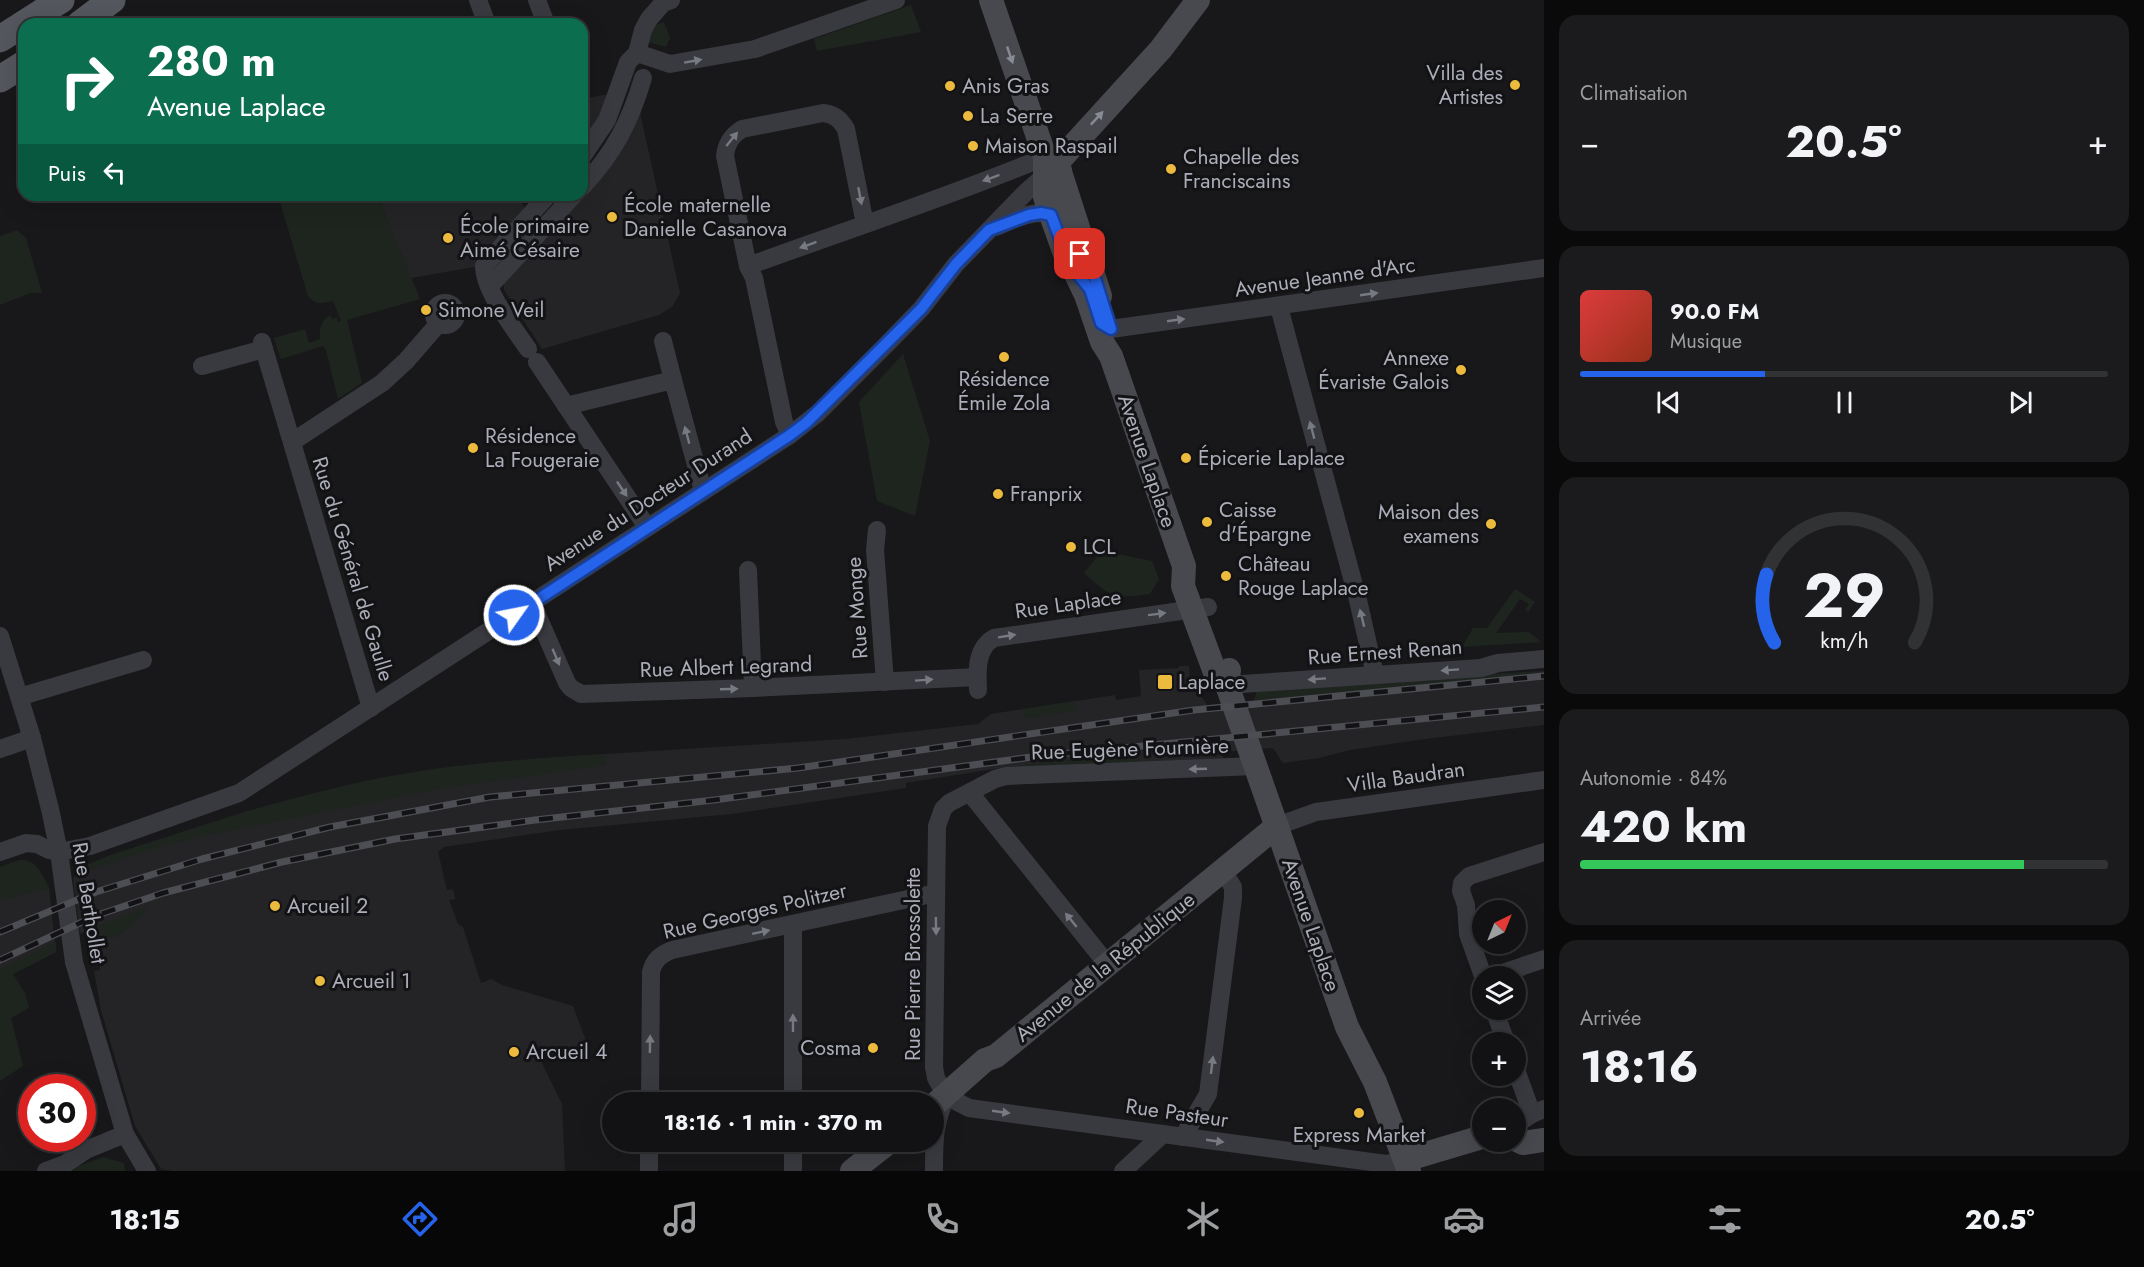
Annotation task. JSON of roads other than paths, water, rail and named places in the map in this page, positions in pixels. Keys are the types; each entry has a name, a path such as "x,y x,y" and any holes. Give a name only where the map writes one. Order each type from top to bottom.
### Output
{"main road":[{"path":"33,18 61,0"},
{"path":"88,18 112,0"},
{"name":"Avenue Laplace","path":"991,0 1049,165 1045,196 1051,215 1070,265 1084,273 1111,329 1111,356"},
{"path":"1049,165 1161,49 1198,0"},
{"path":"0,39 18,27"},
{"path":"0,79 18,68"},
{"name":"Avenue Laplace","path":"1049,165 1061,175 1084,273 1086,296 1102,342 1111,356 1184,566 1198,582 1200,608 1229,668 1227,685 1347,1028 1375,1082 1397,1167"},
{"name":"Avenue de la République","path":"944,1097 985,1060 996,1056 1277,826"},
{"path":"1526,1143 1544,1140"},
{"path":"1397,1167 1472,1141"},
{"path":"852,1171 876,1152"}],"street":[{"path":"478,0 485,18"},
{"path":"537,0 544,18"},
{"path":"588,148 607,120 628,62 637,53 649,19 663,3 670,0"},
{"path":"637,53 670,64 755,49 896,0"},
{"path":"588,180 616,144 630,116 643,78"},
{"path":"790,435 784,422 754,278 748,266 725,156 726,146 734,134 742,129 823,113 831,114 841,121 846,129 866,224"},
{"path":"748,266 866,224 1049,165"},
{"name":"Avenue du Docteur Durand","path":"59,852 90,846 239,793 790,435 818,412 921,309 956,264 1049,165"},
{"path":"542,201 485,263 484,272 499,305 647,527"},
{"path":"490,286 568,201"},
{"name":"Avenue du Docteur Durand","path":"989,230 1029,215 1041,213 1051,215"},
{"name":"Avenue Jeanne d'Arc","path":"1111,329 1544,268"},
{"path":"1279,307 1358,600 1375,675"},
{"name":"Rue du Général de Gaulle","path":"292,442 382,383 406,361 439,323"},
{"path":"663,342 703,491"},
{"name":"Rue du Général de Gaulle","path":"202,366 263,345 370,708"},
{"path":"566,406 673,380"},
{"name":"Rue Monge","path":"877,530 875,549 885,682"},
{"path":"748,570 753,688"},
{"name":"Rue Albert Legrand","path":"532,603 567,683 581,694 885,682 978,684"},
{"name":"Rue Laplace","path":"978,684 981,650 994,638 1200,608"},
{"name":"Rue Berthollet","path":"0,636 32,738 50,809 59,852 70,944 125,1134 147,1171"},
{"name":"Rue Ernest Renan","path":"1227,685 1481,668 1498,663 1544,659"},
{"path":"19,697 143,660"},
{"path":"0,749 32,738"},
{"name":"Rue Eugène Fournière","path":"970,793 995,779 1006,776 1256,766"},
{"name":"Villa Baudran","path":"1277,826 1316,812 1544,780"},
{"path":"970,793 1108,965"},
{"name":"Rue Pierre Brossolette","path":"938,1092 934,1067 937,826 943,809 949,803 970,793"},
{"path":"0,852 26,843 37,844 59,852"},
{"path":"1479,966 1468,934 1466,905 1461,891 1462,883 1469,876 1544,852"},
{"path":"1183,1137 1208,1094 1233,891 1231,882 1223,871"},
{"name":"Rue Georges Politzer","path":"650,1092 651,972 653,963 664,954 672,950 936,893"},
{"path":"793,925 793,1092"},
{"path":"1523,966 1544,959"},
{"path":"1525,1086 1538,1111"},
{"name":"Rue Pasteur","path":"944,1102 969,1108 1397,1167"},
{"path":"46,1171 65,1164 86,1150 125,1134"},
{"path":"1124,1171 1163,1134"},
{"path":"649,1171 650,1152"},
{"path":"793,1152 793,1171"},
{"path":"934,1152 934,1171"}],"railway":[{"path":"0,932 96,892 202,859 330,827 490,797 798,768 1194,710 1544,676"},
{"path":"0,960 95,916 163,893 282,862 395,839 535,820 714,800 1039,756 1544,707"}],"place":[{"name":"Villa des Artistes","path":"1515,85"},
{"name":"Anis Gras","path":"950,86"},
{"name":"La Serre","path":"968,116"},
{"name":"Maison Raspail","path":"973,146"},
{"name":"Chapelle des Franciscains","path":"1171,169"},
{"name":"École maternelle Danielle Casanova","path":"612,217"},
{"name":"École primaire Aimé Césaire","path":"448,238"},
{"name":"Simone Veil","path":"426,310"},
{"name":"Résidence Émile Zola","path":"1004,357"},
{"name":"Annexe Évariste Galois","path":"1461,370"},
{"name":"Résidence La Fougeraie","path":"473,448"},
{"name":"Épicerie Laplace","path":"1186,458"},
{"name":"Franprix","path":"998,494"},
{"name":"Caisse d'Épargne","path":"1207,522"},
{"name":"Maison des examens","path":"1491,524"},
{"name":"LCL","path":"1071,547"},
{"name":"Château Rouge Laplace","path":"1226,576"},
{"name":"Laplace","path":"1165,682"},
{"name":"Arcueil 2","path":"275,906"},
{"name":"Arcueil 1","path":"320,981"},
{"name":"Cosma","path":"873,1048"},
{"name":"Arcueil 4","path":"514,1052"},
{"name":"Express Market","path":"1359,1113"}]}
